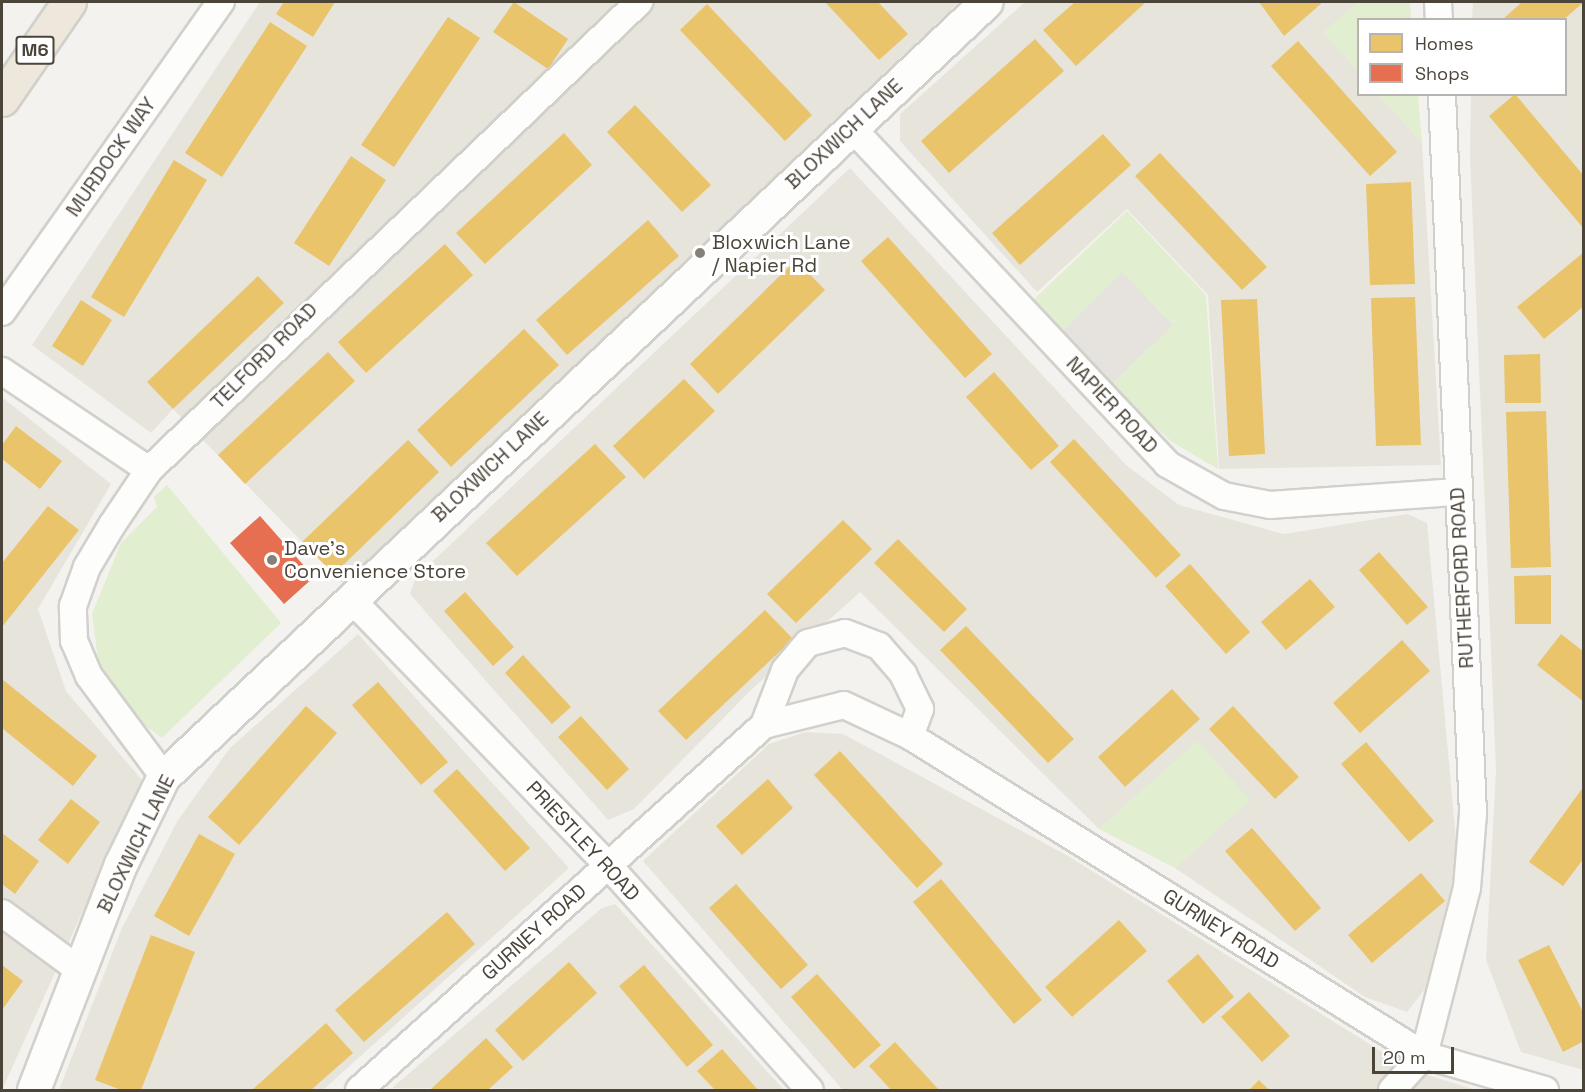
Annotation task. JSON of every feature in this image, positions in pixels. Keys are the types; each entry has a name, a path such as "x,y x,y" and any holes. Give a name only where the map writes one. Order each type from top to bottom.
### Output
{"highway":[{"name":"M6","path":"2,99 69,2"}],"street":[{"name":"MURDOCK WAY","path":"2,312 221,2"},
{"name":"TELFORD ROAD","path":"164,777 89,676 74,640 73,606 87,567 149,470 639,2"},
{"name":"BLOXWICH LANE","path":"34,1090 78,969 164,777 350,598 987,2"},
{"path":"1438,2 1439,18"},
{"name":"RUTHERFORD ROAD","path":"1424,1055 1467,888 1473,814 1442,96"},
{"name":"NAPIER ROAD","path":"851,127 1167,464 1224,496 1270,505 1458,492"},
{"path":"2,371 149,470"},
{"name":"PRIESTLEY ROAD","path":"350,598 608,865 810,1090"},
{"name":"GURNEY ROAD","path":"359,1090 764,725 785,670 808,643 845,633 879,646 903,674 920,709 910,736"},
{"name":"GURNEY ROAD","path":"764,725 844,705 910,736 1424,1055 1545,1090"},
{"path":"2,913 78,969"},
{"path":"1392,1090 1424,1055"}],"shaded area":[{"path":"260,2 959,2 343,584 173,409 151,433 32,345"},
{"path":"1025,2 1358,2 1324,32 1357,70 1357,96 1380,96 1422,143 1441,465 1219,469 1208,295 1127,209 1037,292 900,141 900,114"},
{"path":"1473,2 1583,2 1583,1070 1521,1052 1486,960 1496,770 1470,156 1471,96 1567,96 1567,18 1472,18"},
{"path":"850,168 1126,465 1179,505 1284,534 1407,514 1427,523 1458,861 1425,989 1407,1012 1365,997 1175,868 1249,800 1197,742 1099,829 860,592 753,688 634,809 608,820 410,594 416,577"},
{"path":"1122,272 1173,325 1109,386 1059,334"},
{"path":"2,397 111,484 38,609 66,691 142,780 2,1090"},
{"path":"358,634 569,868 323,1090 59,1090 122,928 178,820 230,748"},
{"path":"805,732 843,734 1068,856 1411,1070 1476,1090 843,1090 643,861 769,744"},
{"path":"615,904 784,1090 392,1088 602,908"}],"green space":[{"path":"1358,2 1410,2 1411,18 1357,18 1357,70 1323,32"},
{"path":"1380,96 1418,96 1422,143"},
{"path":"1127,211 1206,295 1218,469 1172,442 1109,386 1122,273 1059,334 1031,302"},
{"path":"167,485 281,623 162,738 132,716 98,660 92,614 121,543 157,507 154,497"},
{"path":"1197,741 1250,800 1175,868 1099,829"}],"building: Homes":[{"path":"284,2 335,2 313,37 276,14"},
{"path":"514,2 568,39 548,69 493,32"},
{"path":"825,2 878,2 908,34 879,60"},
{"path":"1075,2 1146,2 1076,66 1043,30"},
{"path":"1259,2 1323,2 1284,36"},
{"path":"1522,2 1584,2 1565,18 1504,18"},
{"path":"707,4 812,115 785,141 680,30"},
{"path":"448,17 480,38 394,167 361,145"},
{"path":"270,22 307,46 222,177 185,153"},
{"path":"1035,39 1064,71 949,173 921,141"},
{"path":"1298,41 1397,152 1370,176 1271,66"},
{"path":"1513,96 1517,96 1584,176 1584,229 1489,116"},
{"path":"635,105 711,185 682,212 607,132"},
{"path":"564,133 592,165 485,264 456,233"},
{"path":"1103,134 1131,165 1020,265 992,233"},
{"path":"1160,153 1267,267 1242,290 1135,176"},
{"path":"351,156 386,180 329,266 294,243"},
{"path":"174,160 207,180 124,317 91,297"},
{"path":"1411,182 1415,284 1370,285 1366,184"},
{"path":"648,220 679,256 567,355 536,320"},
{"path":"888,237 992,354 965,378 861,261"},
{"path":"445,244 473,275 366,373 338,342"},
{"path":"1584,252 1584,306 1544,339 1517,307"},
{"path":"796,260 825,290 718,394 690,364"},
{"path":"258,276 284,303 173,409 147,382"},
{"path":"1415,297 1421,445 1376,446 1371,298"},
{"path":"1257,299 1265,454 1229,456 1221,300"},
{"path":"81,300 112,320 83,366 52,346"},
{"path":"524,329 559,365 451,467 417,430"},
{"path":"328,352 355,381 245,484 218,455"},
{"path":"1540,354 1541,403 1505,403 1504,355"},
{"path":"994,372 1059,446 1031,470 966,397"},
{"path":"684,379 715,411 644,479 613,446"},
{"path":"1546,411 1551,567 1511,568 1506,412"},
{"path":"16,426 62,461 40,489 2,459 2,445"},
{"path":"1074,439 1181,555 1156,578 1050,462"},
{"path":"408,440 439,472 334,574 302,542"},
{"path":"595,444 626,477 517,576 486,543"},
{"path":"48,506 79,530 2,627 2,563"},
{"path":"843,520 872,549 796,623 767,594"},
{"path":"898,539 967,609 944,632 874,563"},
{"path":"1379,552 1428,607 1407,625 1359,570"},
{"path":"1190,564 1250,632 1226,654 1165,586"},
{"path":"1551,575 1551,624 1515,624 1514,576"},
{"path":"1310,579 1335,607 1286,650 1261,622"},
{"path":"465,592 514,647 493,666 444,611"},
{"path":"765,610 793,639 686,740 658,711"},
{"path":"966,626 1074,739 1048,763 940,650"},
{"path":"1561,634 1584,652 1584,702 1537,665"},
{"path":"1402,640 1430,671 1360,733 1333,703"},
{"path":"523,655 571,707 552,724 505,673"},
{"path":"2,679 97,756 73,786 2,728"},
{"path":"378,682 448,762 421,785 352,705"},
{"path":"1172,689 1200,719 1125,787 1098,757"},
{"path":"306,706 337,733 239,845 208,817"},
{"path":"1233,706 1299,777 1275,799 1209,729"},
{"path":"581,716 629,769 607,790 558,737"},
{"path":"1366,742 1434,821 1409,842 1341,764"},
{"path":"840,751 943,864 917,888 814,775"},
{"path":"457,769 530,848 505,871 433,791"},
{"path":"768,779 793,808 742,855 716,826"},
{"path":"1584,786 1584,858 1563,886 1529,862"},
{"path":"71,799 100,822 68,864 38,840"},
{"path":"1252,828 1321,908 1295,931 1225,851"},
{"path":"2,833 39,861 15,894 2,884"},
{"path":"199,834 235,854 189,936 154,916"},
{"path":"1421,873 1445,901 1372,963 1348,935"},
{"path":"941,879 1042,1000 1014,1024 913,902"},
{"path":"736,884 808,965 781,989 709,908"},
{"path":"447,912 475,944 364,1042 335,1010"},
{"path":"1119,920 1147,951 1072,1017 1045,987"},
{"path":"151,935 195,952 141,1090 121,1090 95,1080"},
{"path":"1549,945 1584,1014 1584,1041 1563,1052 1518,960"},
{"path":"1198,954 1234,997 1203,1024 1167,981"},
{"path":"569,962 597,993 523,1061 495,1030"},
{"path":"2,965 23,981 2,1010"},
{"path":"644,965 713,1045 687,1067 619,986"},
{"path":"817,974 881,1045 854,1069 791,997"},
{"path":"1249,992 1290,1036 1262,1062 1221,1017"},
{"path":"326,1023 353,1053 311,1090 252,1090"},
{"path":"486,1038 513,1067 488,1090 430,1090"},
{"path":"895,1042 939,1090 891,1090 869,1066"},
{"path":"722,1049 758,1090 715,1090 697,1071"},
{"path":"1259,1080 1269,1090 1249,1090"}],"building: Shops":[{"name":"Dave's Convenience Store","path":"260,516 314,577 284,604 230,543"}],"place":[{"name":"Bloxwich Lane / Napier Rd","path":"700,253"},
{"name":"Dave's Convenience Store","path":"272,560"}]}
